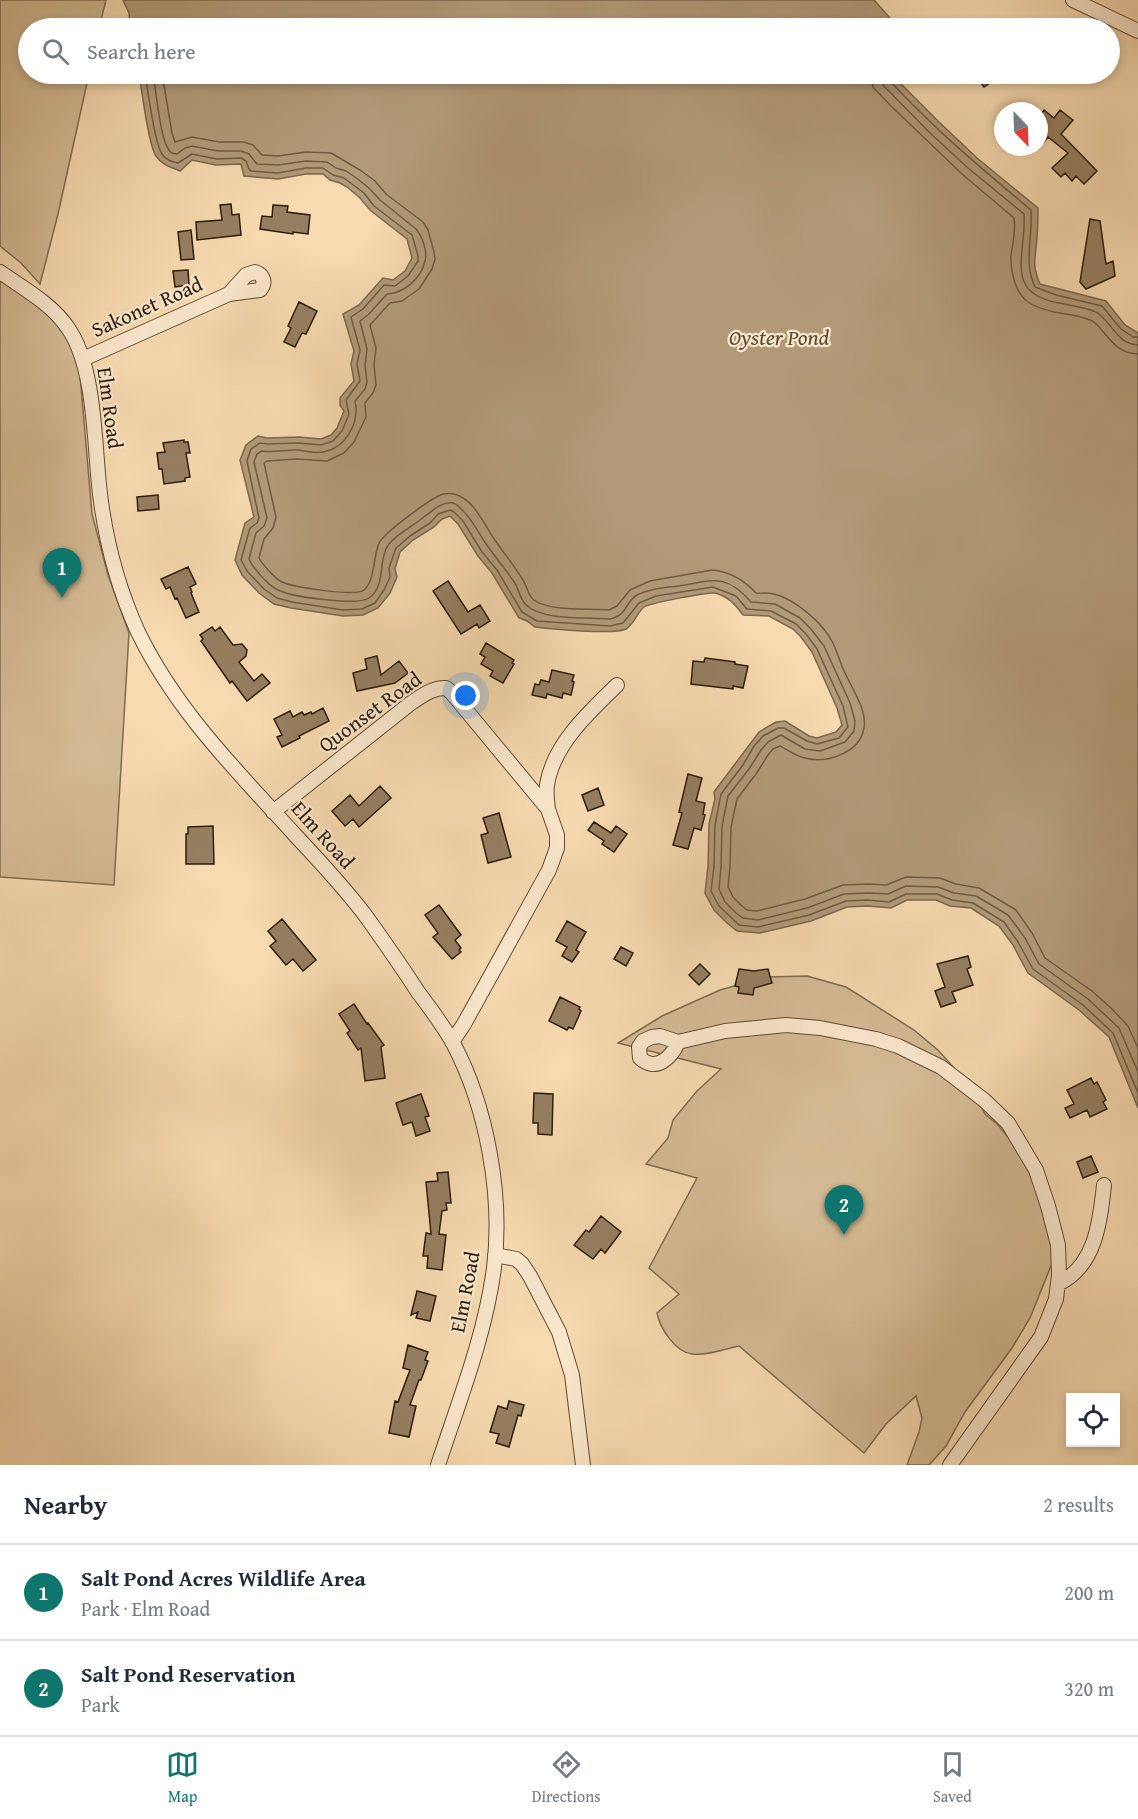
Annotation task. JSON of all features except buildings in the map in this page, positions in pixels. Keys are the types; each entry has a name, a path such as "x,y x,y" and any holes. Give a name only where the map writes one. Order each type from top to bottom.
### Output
{"street":[{"path":"1073,0 1110,18"},
{"path":"1120,23 1138,32"},
{"name":"Elm Road","path":"0,272 58,315 71,332 82,359 89,390 103,520 114,570 124,600 146,647 174,693 210,742 341,885 366,917 452,1042 471,1085 483,1120 489,1149 495,1206 495,1255 478,1341 438,1465"},
{"name":"Sakonet Road","path":"82,359 229,294"},
{"path":"548,809 547,787 551,770 560,753 576,727 617,685"},
{"name":"Quonset Road","path":"273,812 411,703 434,689 441,688 446,688 450,692 548,809 557,835 556,848 549,870 452,1042"},
{"path":"678,1042 725,1031 786,1025 876,1039 898,1046 941,1067 984,1100 1008,1123 1036,1170 1058,1245 1056,1299 1041,1337 950,1465"},
{"path":"1058,1284 1067,1280 1081,1266 1096,1239 1104,1185"},
{"path":"495,1255 516,1259 522,1264 559,1332 572,1375 583,1465"}],"shaded area":[{"path":"0,0 106,0 102,18 18,18 18,84 87,84 40,284 21,263 0,246"},
{"path":"0,275 59,316 79,363 92,514 108,575 129,633 114,885 0,877"},
{"path":"807,976 846,987 914,1030 939,1051 969,1085 985,1114 997,1124 1021,1153 1033,1180 1052,1241 1055,1256 1030,1318 1012,1348 965,1412 946,1446 929,1465 907,1465 922,1418 916,1396 886,1424 864,1453 739,1346 704,1354 686,1352 669,1338 657,1313 679,1294 649,1268 697,1178 646,1164 668,1138 673,1120 697,1091 721,1069 618,1043 662,1016 720,990 766,977"}],"water":[{"path":"123,0 874,0 890,18 129,18"},
{"name":"Oyster Pond","path":"141,84 901,84 977,158 1038,208 1035,265 1040,284 1106,301 1125,325 1138,333 1138,1108 1109,1037 1079,1010 1028,973 1013,945 999,926 971,908 950,906 936,900 907,900 891,908 847,907 811,921 760,933 737,931 714,910 705,893 709,824 715,799 714,792 759,732 776,722 785,721 809,736 817,738 836,732 842,725 837,708 812,652 793,629 769,616 743,615 731,601 715,593 648,605 642,609 629,627 619,631 535,627 519,618 492,573 450,516 442,519 400,552 395,569 397,577 390,593 378,608 363,615 343,616 291,608 274,604 259,593 242,575 235,560 245,523 254,517 240,460 246,445 258,436 321,439 331,435 337,428 344,411 340,405 340,398 354,381 351,364 354,351 343,314 359,305 383,278 393,280 405,271 412,258 407,239 370,210 347,187 330,180 323,174 306,174 278,179 244,176 241,164 216,165 192,160 180,171 164,164 153,150"}],"place":[{"name":"Salt Pond Acres Wildlife Area","path":"62,598"},
{"name":"Salt Pond Reservation","path":"844,1235"}]}
